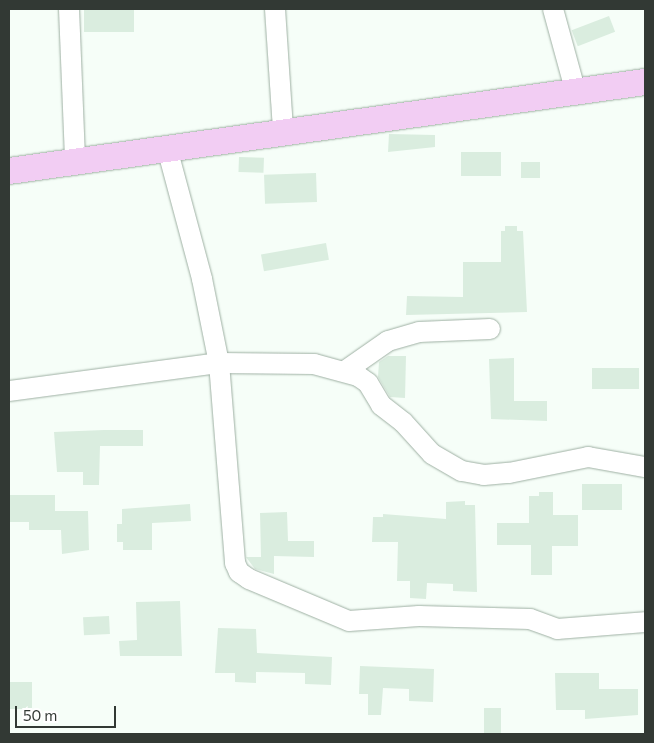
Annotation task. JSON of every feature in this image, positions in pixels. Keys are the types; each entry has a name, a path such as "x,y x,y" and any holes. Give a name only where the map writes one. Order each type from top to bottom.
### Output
{"main road":[{"path":"9,171 283,131 576,93 645,82"}],"street":[{"path":"69,9 75,161"},
{"path":"275,9 283,131"},
{"path":"553,9 576,93"},
{"path":"167,148 200,270 219,364 235,563 239,572 249,579 349,621 419,616 530,619 557,628 645,624"},
{"path":"345,371 388,341 420,332 490,329"},
{"path":"9,391 219,364 314,364 345,371 368,383 381,405 403,422 432,454 462,471 484,475 509,473 588,457 645,467"}],"building":[{"path":"84,9 134,9 134,32 84,32"},
{"path":"609,16 615,32 578,46 572,30"},
{"path":"389,134 435,135 435,147 388,152"},
{"path":"461,152 501,152 501,176 461,176"},
{"path":"239,157 264,158 263,173 238,172"},
{"path":"521,162 540,162 540,178 521,178"},
{"path":"316,173 317,202 265,204 264,175"},
{"path":"505,226 517,226 517,231 523,231 527,312 406,315 407,296 463,297 463,262 501,262 501,231 505,231"},
{"path":"326,243 329,260 264,271 261,254"},
{"path":"388,356 406,356 405,398 390,397 378,377 379,362"},
{"path":"514,358 514,401 547,401 547,421 491,419 489,359"},
{"path":"592,368 639,368 639,389 592,389"},
{"path":"143,430 143,446 100,446 99,485 83,485 83,472 57,472 54,432"},
{"path":"582,484 622,484 622,510 582,510"},
{"path":"539,492 553,492 553,515 578,515 578,546 552,546 552,575 531,575 531,545 497,545 497,523 529,523 529,496 539,496"},
{"path":"9,495 55,495 55,511 88,511 89,550 62,554 61,530 29,530 29,522 9,522"},
{"path":"465,501 465,505 475,505 477,592 453,591 453,584 427,583 426,599 410,598 410,581 397,581 398,542 372,542 373,517 383,517 383,514 446,519 446,502"},
{"path":"190,504 191,521 152,523 152,550 123,550 123,542 117,542 117,524 122,524 122,509"},
{"path":"287,512 288,541 314,541 314,557 274,556 274,574 255,569 246,557 261,557 260,513"},
{"path":"180,601 182,656 120,656 119,641 137,640 136,602"},
{"path":"109,616 110,634 84,635 83,617"},
{"path":"218,628 256,629 257,653 332,657 331,685 305,684 305,673 256,672 256,683 235,682 235,673 215,673"},
{"path":"360,666 434,669 433,702 409,701 409,689 383,688 381,715 368,715 368,694 359,694"},
{"path":"555,673 599,673 599,689 638,689 638,715 585,719 585,710 556,710"},
{"path":"9,682 32,682 32,709 9,709"},
{"path":"484,708 501,708 501,734 484,734"}]}
